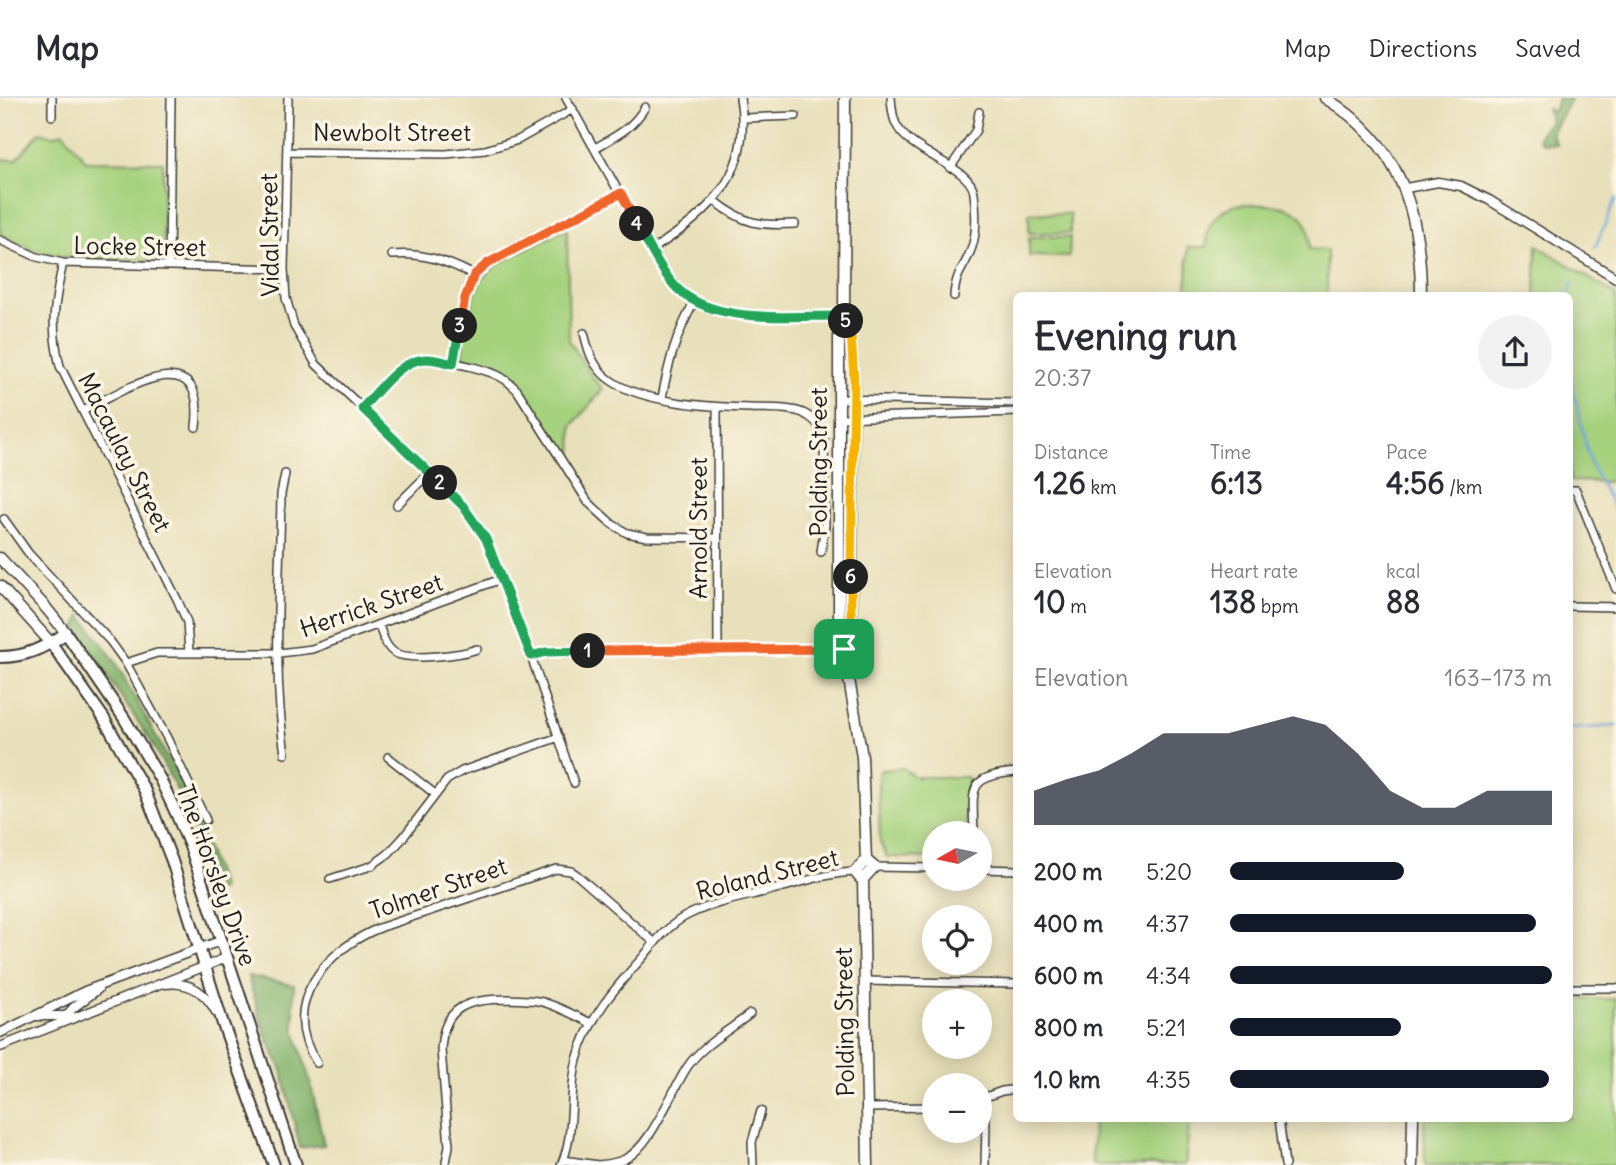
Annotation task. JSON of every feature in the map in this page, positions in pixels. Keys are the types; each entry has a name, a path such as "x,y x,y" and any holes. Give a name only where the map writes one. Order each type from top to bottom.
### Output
{"main road":[{"name":"Polding Street","path":"845,98 844,316 839,333 839,636 844,649 862,757 870,863"},
{"path":"1325,98 1358,122 1379,144 1406,188 1420,250 1421,292"},
{"name":"Polding Street","path":"844,316 851,332 853,399 851,635 844,649"},
{"name":"The Horsley Drive","path":"0,558 66,633 124,718 160,779 190,846 296,1165"},
{"name":"The Horsley Drive","path":"0,586 51,643 103,717 145,791 172,861 223,1024 274,1165"},
{"path":"0,657 28,654 66,633"},
{"path":"859,875 870,863"},
{"name":"Polding Street","path":"859,875 868,1165"},
{"path":"1412,1165 1413,1122"}],"street":[{"path":"52,98 52,116"},
{"path":"169,266 172,98"},
{"name":"Vidal Street","path":"288,98 284,269 286,299 294,326 316,364 430,472 474,520 486,539 531,656 575,783"},
{"path":"566,98 651,250 675,286 694,302 716,311 737,315 844,316"},
{"path":"651,250 682,231 715,201 732,172 741,144 744,118 740,98"},
{"path":"891,98 897,126 905,137 966,176 972,184 975,195 972,248 955,278 954,296"},
{"path":"595,148 625,131 637,121 645,107"},
{"name":"Newbolt Street","path":"287,152 446,154 485,150 518,140 573,109"},
{"path":"950,168 976,130 979,112"},
{"path":"744,118 796,116"},
{"path":"1406,188 1438,182 1461,186 1615,275"},
{"path":"453,364 465,298 474,275 500,257 621,193"},
{"path":"715,201 732,215 748,222 765,225 795,223"},
{"name":"Locke Street","path":"0,240 37,257 63,263 284,269"},
{"path":"392,255 410,253 428,256 474,275"},
{"name":"Macaulay Street","path":"63,263 53,311 54,341 60,366 178,601 187,622 189,653"},
{"path":"662,398 678,332 694,302"},
{"path":"584,333 598,369 612,382 633,391 717,407 792,410 804,414 822,428 825,525 821,552"},
{"path":"362,408 401,368 413,361 428,359 488,371 503,378 517,390 588,502 612,524 627,533 647,537 717,538"},
{"path":"83,411 148,379 177,377 188,382 195,393 199,407 196,427"},
{"path":"839,399 1013,403"},
{"path":"960,401 961,413"},
{"name":"Arnold Street","path":"717,407 718,649"},
{"path":"839,418 1013,412"},
{"path":"397,505 430,472"},
{"path":"285,474 281,494 279,653 285,754"},
{"path":"1573,490 1616,589"},
{"path":"4,519 29,554 110,641 126,663 167,738 206,820"},
{"name":"Herrick Street","path":"126,663 157,653 279,653 312,649 500,579"},
{"path":"1573,606 1616,607"},
{"path":"379,625 386,643 393,652 403,656 451,656 477,649"},
{"path":"531,656 546,652 844,649"},
{"path":"330,879 371,866 388,854 447,780 462,771 559,737"},
{"path":"388,757 436,794"},
{"path":"974,821 976,786 989,775 1013,772"},
{"name":"Roland Street","path":"870,863 922,867"},
{"name":"Tolmer Street","path":"317,1063 308,1051 304,1035 304,1011 315,975 341,949 358,937 382,927 556,869 571,872 585,881 655,943"},
{"path":"992,869 1013,870"},
{"name":"Roland Street","path":"562,1162 569,1135 572,1085 577,1059 591,1023 610,994 670,927 689,914 831,874 859,875"},
{"path":"0,1033 105,983 220,941"},
{"path":"33,1015 76,1017 226,958"},
{"path":"864,981 1013,984"},
{"path":"0,1047 63,1018 105,983"},
{"path":"137,991 173,983 188,985 206,997 223,1024"},
{"path":"1573,988 1616,988"},
{"path":"446,1161 449,1134 441,1034 454,1012 468,1003 484,999 535,1000 548,1003 591,1023"},
{"path":"562,1162 598,1165 627,1158 639,1149 662,1114 688,1065 750,1014"},
{"path":"992,1095 1013,1090"},
{"path":"867,1108 922,1107"},
{"path":"753,1165 752,1142 761,1111"},
{"path":"1280,1122 1285,1165"},
{"path":"985,1165 986,1143"}],"green space":[{"path":"1558,98 1571,98 1551,133 1556,144 1543,143 1538,139 1550,122 1547,109 1554,112"},
{"path":"40,132 53,136 63,132 86,161 163,162 163,250 158,257 150,260 72,258 35,250 0,233 0,159 16,160"},
{"path":"1234,206 1279,206 1299,214 1306,222 1309,249 1327,250 1327,292 1187,292 1188,247 1207,247 1211,224 1220,213"},
{"path":"1029,213 1070,214 1070,233 1029,233"},
{"path":"567,229 569,340 592,377 603,389 572,426 573,461 570,462 514,378 500,370 472,362 462,351 472,302 483,278 504,261"},
{"path":"1029,237 1070,237 1069,257 1029,256"},
{"path":"1537,245 1616,295 1616,482 1573,481 1573,292 1535,292"},
{"path":"81,615 115,661 185,790 222,889 217,891 185,805 151,741 76,630"},
{"path":"903,768 915,777 968,777 966,821 922,821 922,858 887,857 880,842 878,776 881,770"},
{"path":"248,976 294,985 294,1028 310,1081 324,1145 300,1148 282,1070 264,1031"},
{"path":"1573,999 1616,999 1616,1165 1425,1165 1424,1122 1573,1122"},
{"path":"1093,1122 1190,1122 1185,1165 1092,1165"}],"waterway":[{"path":"1595,247 1616,199"},
{"path":"1569,292 1573,282"},
{"path":"1573,389 1590,463 1616,512"},
{"path":"1573,729 1616,726"}],"route":[{"path":"621,193 661,267 675,286 694,302 716,311 737,315 844,316 851,332 854,380 851,635 844,649 546,652 531,656 486,539 474,520 430,472 362,408 401,368 413,361 428,359 453,364 465,298 474,275 488,263 621,193"}]}
